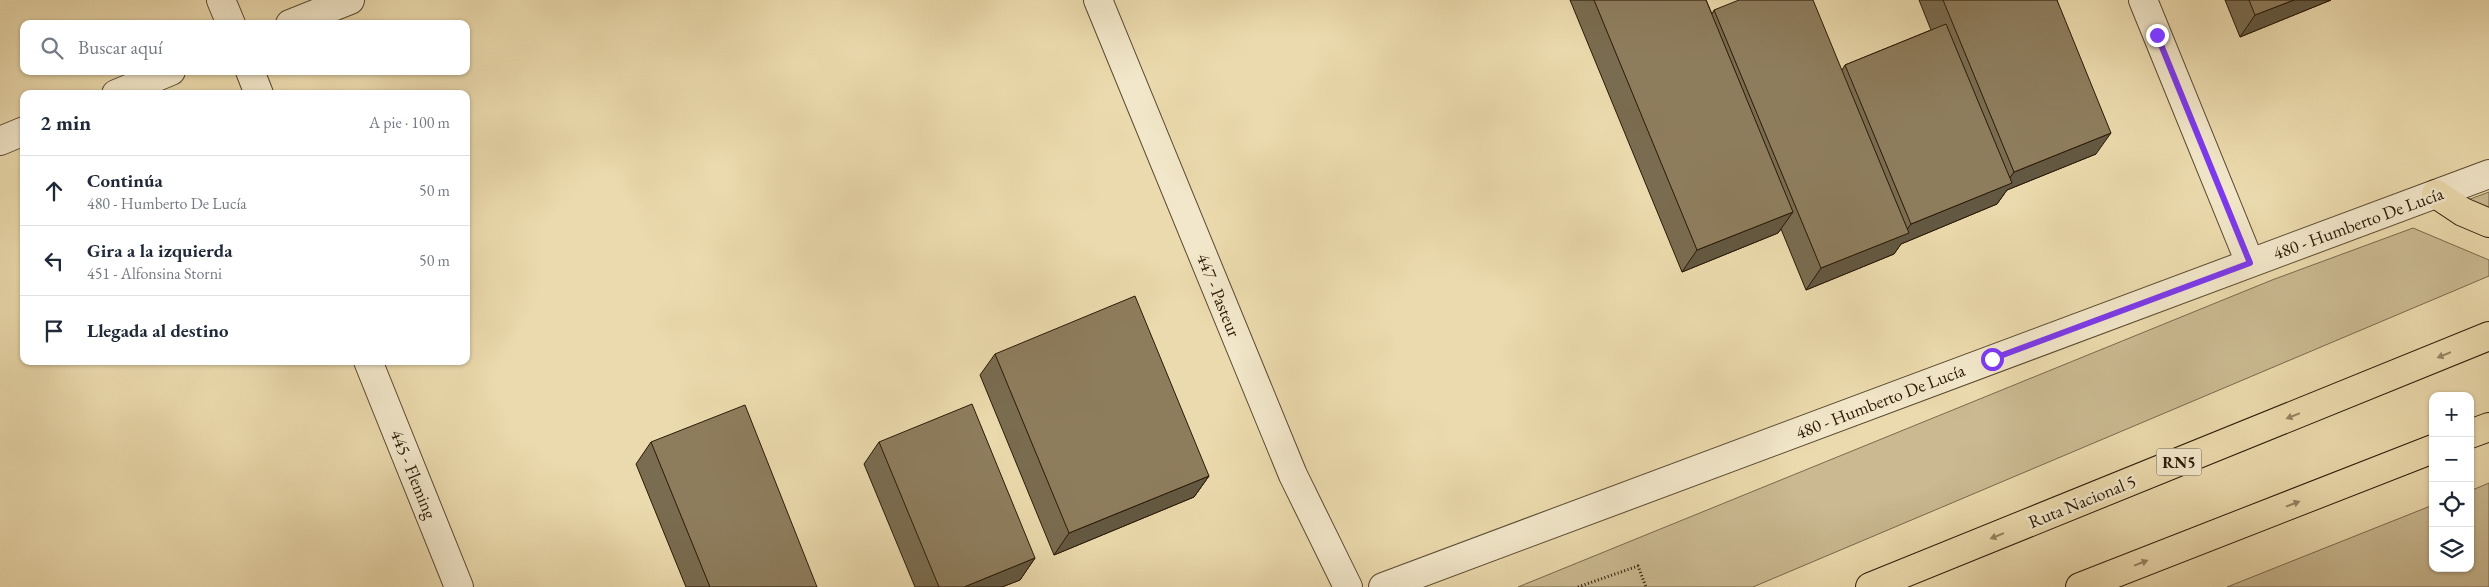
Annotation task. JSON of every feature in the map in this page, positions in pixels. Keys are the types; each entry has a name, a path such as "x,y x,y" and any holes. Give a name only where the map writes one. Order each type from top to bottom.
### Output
{"highway":[{"path":"2436,194 2464,212 2489,223"},
{"name":"Ruta Nacional 5","path":"1870,587 2489,336"},
{"path":"2474,433 2489,427"},
{"path":"2080,587 2429,451"}],"street":[{"path":"221,0 229,20"},
{"path":"300,20 350,0"},
{"name":"447 - Pasteur","path":"1098,0 1293,476 1348,587"},
{"path":"2143,0 2250,263"},
{"path":"126,90 161,75"},
{"path":"252,75 257,90"},
{"path":"0,141 20,133"},
{"name":"480 - Humberto De Lucía","path":"1383,587 2489,174"},
{"name":"445 - Fleming","path":"370,365 459,587"}],"path":[{"path":"1578,587 1638,566 1646,587"}],"shaded area":[{"path":"2489,192 2489,208 2465,201"},
{"path":"2413,228 2489,260 2489,276 1753,587 1518,587 2272,280"},
{"path":"2489,483 2489,587 2227,587 2429,507 2429,572 2474,572 2474,489"}],"building":[{"path":"1594,0 1706,0 1793,212 1697,250"},
{"path":"1739,0 1813,0 1909,233 1821,268 1714,10"},
{"path":"1943,0 2057,0 2111,133 2014,172"},
{"path":"2249,0 2294,0 2255,15"},
{"path":"1946,24 2012,183 1911,224 1845,65"},
{"path":"1135,296 1209,476 1069,533 995,354"},
{"path":"972,404 1035,558 964,587 939,587 879,442"},
{"path":"745,405 817,587 710,587 651,442"}],"route":[{"path":"1992,359 2250,263 2157,35"}]}
